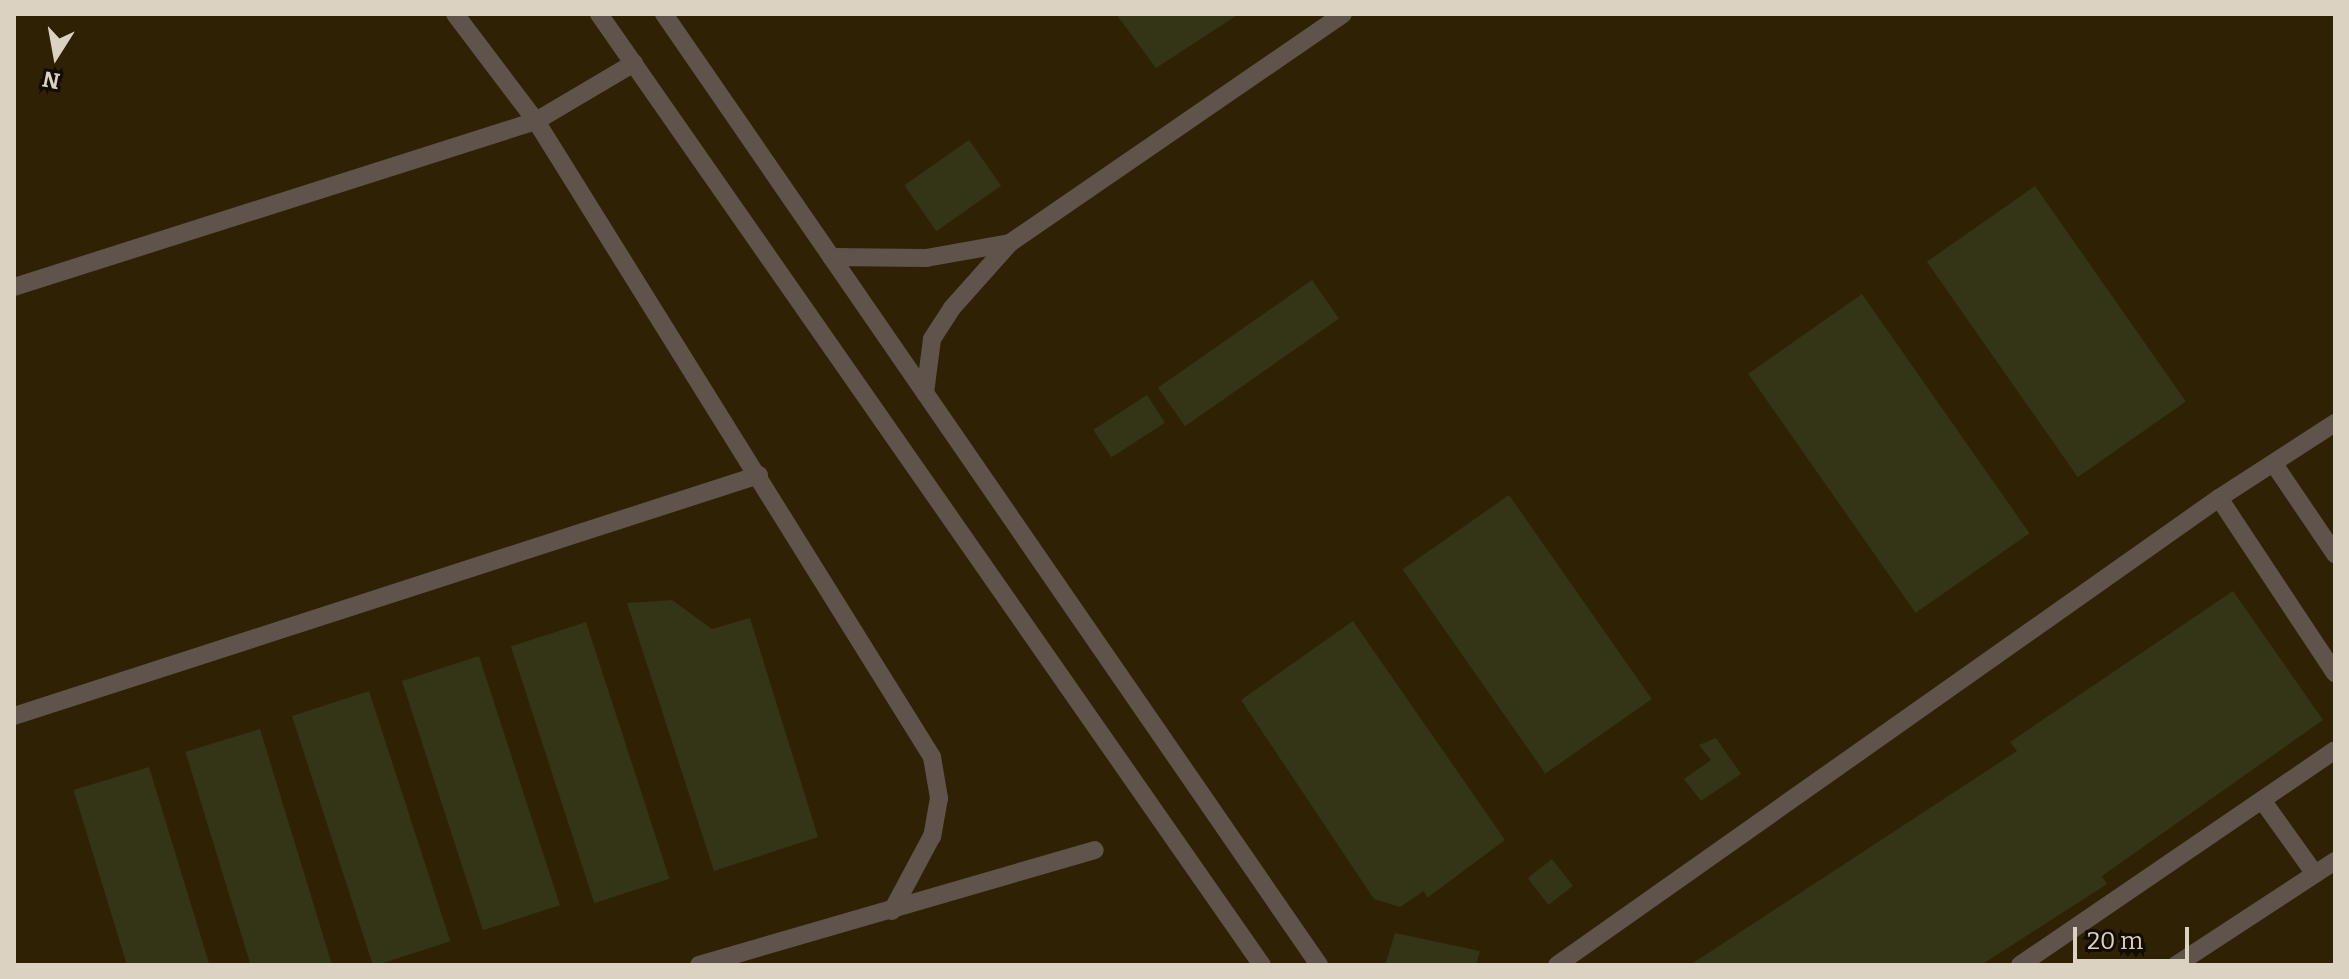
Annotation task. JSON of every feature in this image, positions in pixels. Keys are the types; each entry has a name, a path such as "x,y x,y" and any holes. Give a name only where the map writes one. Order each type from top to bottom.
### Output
{"lane":[{"path":"455,14 536,121 932,757 939,798 932,836 892,911"},
{"path":"599,14 1262,965"},
{"path":"664,14 1319,965"},
{"path":"925,393 932,339 952,308 1010,243 1343,14"},
{"path":"14,287 536,121 634,63"},
{"path":"831,257 926,258 1010,243"},
{"path":"1557,965 2219,498 2335,423"},
{"path":"2274,464 2335,554"},
{"path":"14,716 759,475"},
{"path":"2219,498 2335,673"},
{"path":"2020,965 2335,750"},
{"path":"2262,800 2315,874"},
{"path":"699,965 1095,850"},
{"path":"2176,965 2335,861"}],"building":[{"path":"1116,14 1239,14 1156,68"},
{"path":"969,140 1001,186 936,231 904,185"},
{"path":"2035,186 2186,401 2078,477 1927,262"},
{"path":"1312,280 1339,319 1185,426 1158,388"},
{"path":"1862,294 2029,533 1916,613 1748,374"},
{"path":"1147,395 1165,423 1111,458 1093,430"},
{"path":"1509,495 1652,699 1545,774 1403,570"},
{"path":"2233,591 2323,720 2102,876 2107,884 1981,965 1690,965 2017,751 2010,742"},
{"path":"672,600 712,629 750,618 818,837 714,871 627,603"},
{"path":"1353,621 1505,840 1427,898 1424,891 1400,907 1374,899 1241,700"},
{"path":"586,622 669,879 594,903 511,646"},
{"path":"479,656 560,905 483,930 402,681"},
{"path":"369,691 450,941 373,965 292,716"},
{"path":"260,729 332,965 251,965 185,752"},
{"path":"1716,738 1741,774 1701,801 1684,779 1711,760 1699,745"},
{"path":"149,767 210,965 127,965 73,790"},
{"path":"1552,859 1573,886 1549,905 1528,878"},
{"path":"1395,933 1480,951 1476,965 1385,965"}]}
